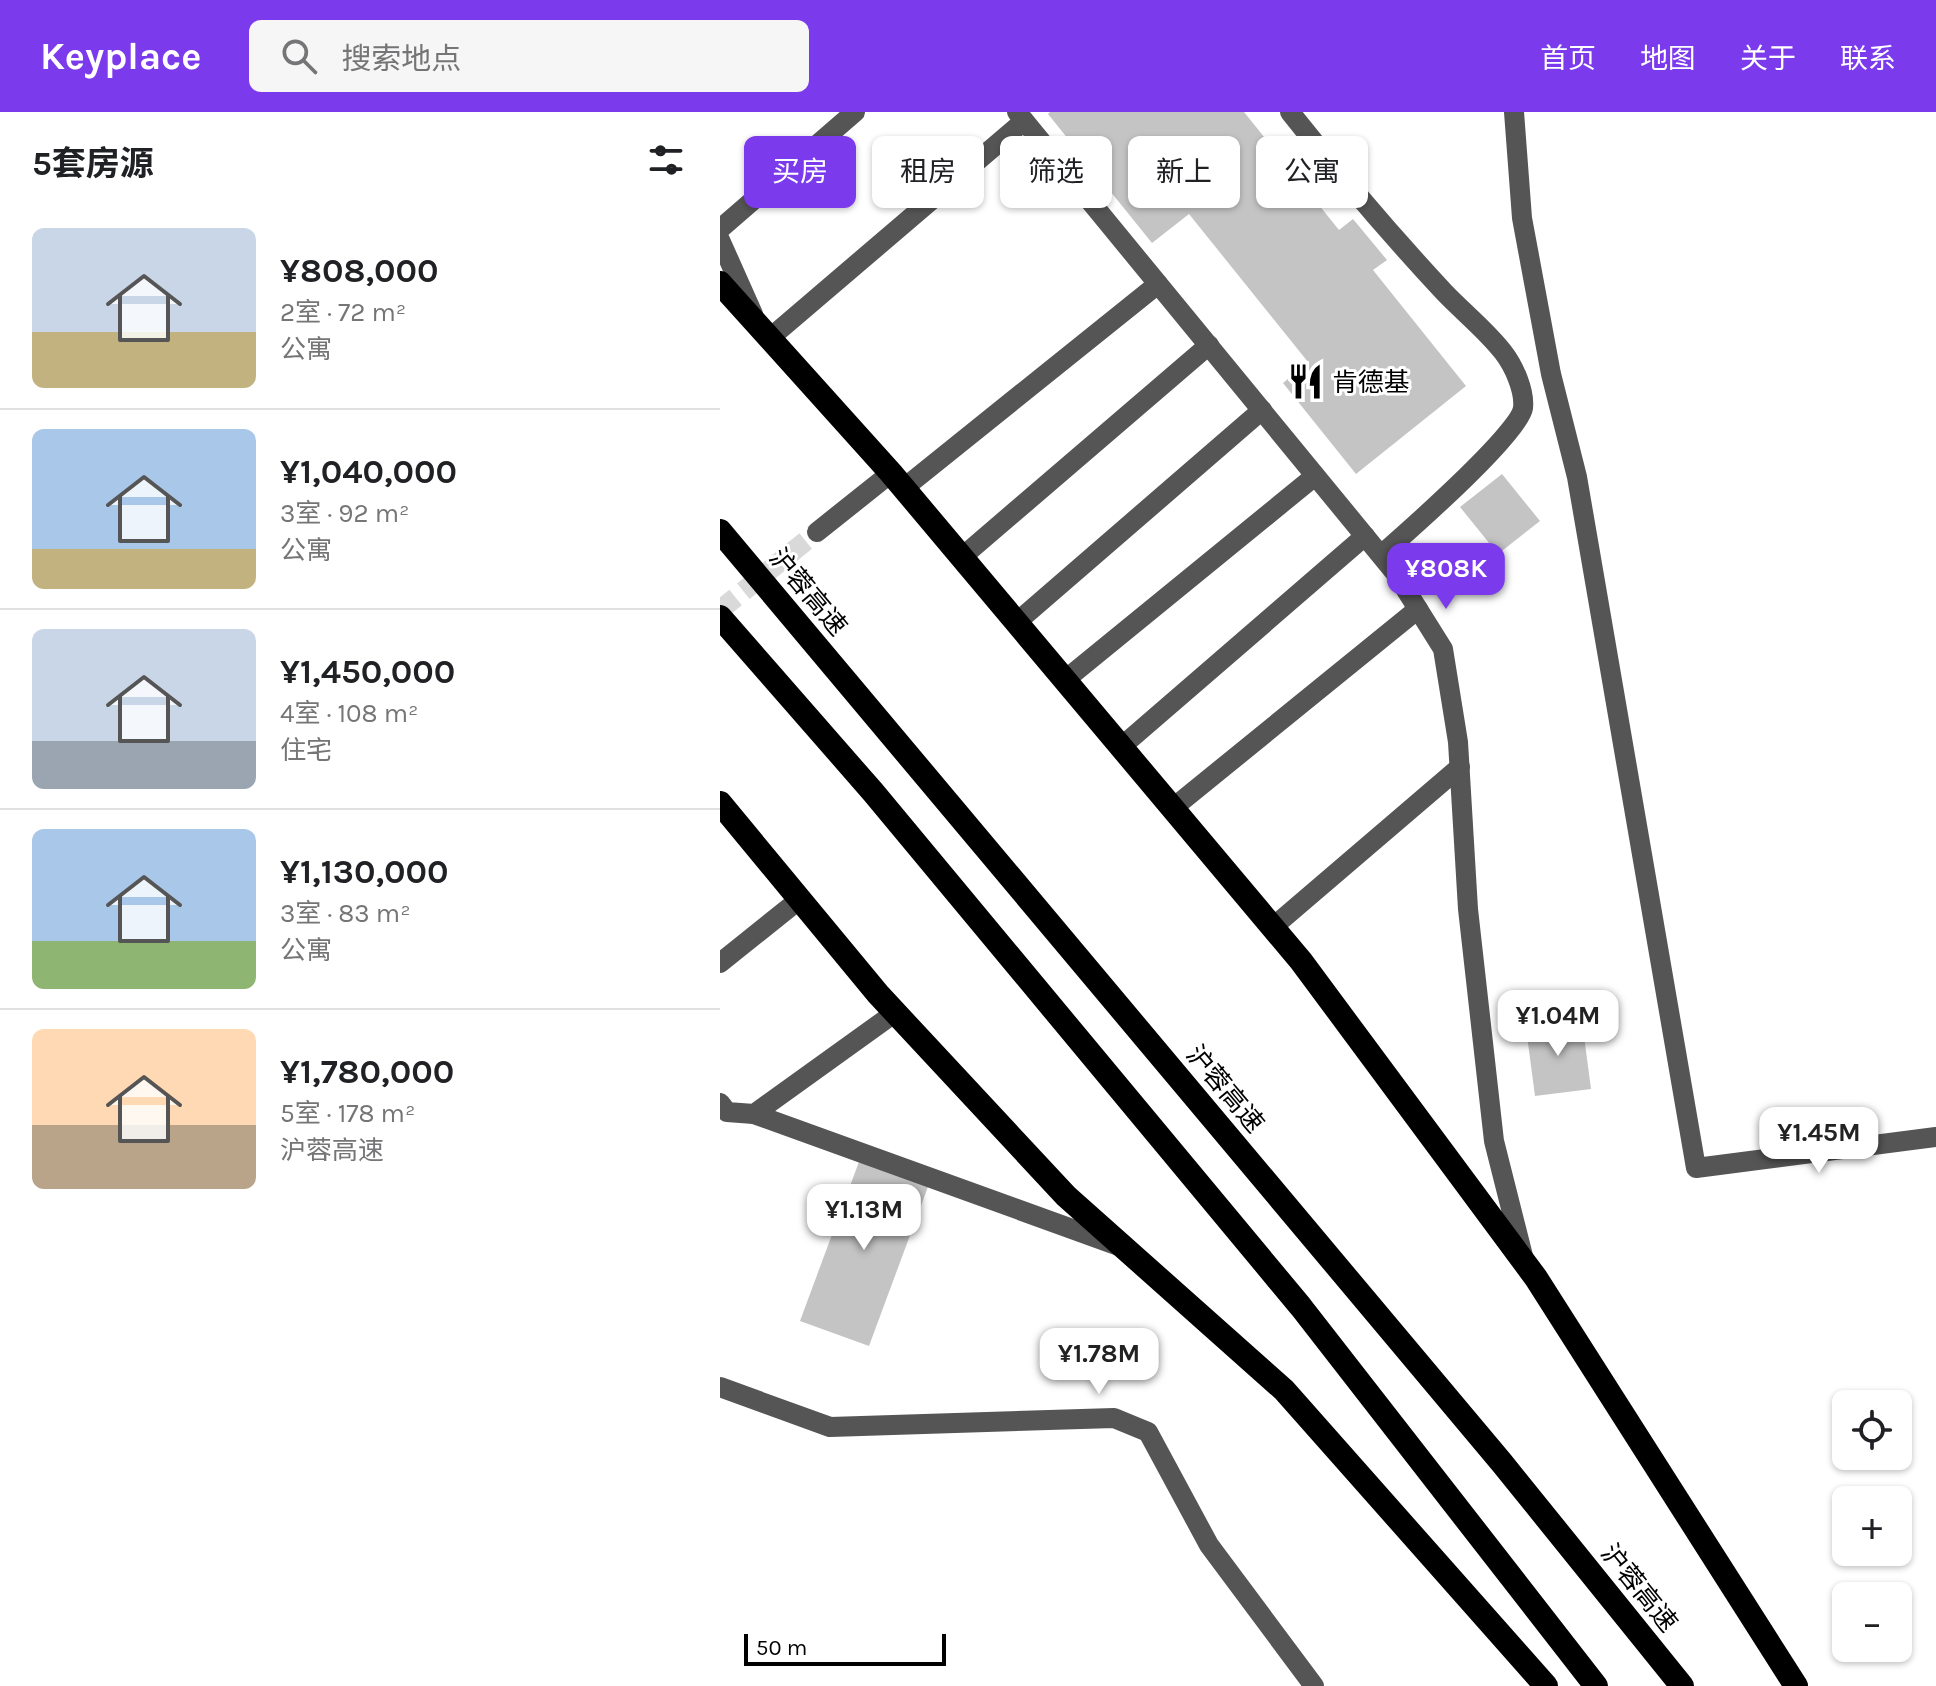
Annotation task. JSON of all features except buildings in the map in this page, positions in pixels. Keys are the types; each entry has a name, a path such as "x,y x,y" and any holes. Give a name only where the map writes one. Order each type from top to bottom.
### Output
{"highway":[{"path":"720,283 898,480 1301,961 1525,1264 1796,1686"},
{"name":"沪蓉高速","path":"720,531 1502,1463 1682,1686"},
{"path":"720,617 873,792 1301,1307 1596,1686"},
{"path":"720,803 896,1012 1066,1196 1284,1390 1546,1686"}],"street":[{"path":"720,229 855,112"},
{"path":"1290,112 1345,181 1504,353 1522,390 1523,410 1509,433 1381,555"},
{"path":"1514,112 1522,218 1551,374 1577,477 1696,1168 1936,1137"},
{"path":"720,240 764,332 1020,116 1396,574 1443,649 1460,767 1468,909 1494,1141 1525,1264"},
{"path":"817,532 898,480 1158,284"},
{"path":"962,557 1209,345"},
{"path":"1017,622 1262,410"},
{"path":"1065,680 1315,476"},
{"path":"1121,747 1365,536"},
{"path":"1173,808 1418,609"},
{"path":"1273,927 1460,767"},
{"path":"720,963 800,899"},
{"path":"754,1114 896,1012"},
{"path":"720,1103 727,1112 754,1114 1125,1248"},
{"path":"720,1387 830,1427 1114,1418 1148,1432 1209,1545 1314,1686"}],"tunnel":[{"path":"720,610 817,532"}],"place":[{"name":"肯德基","path":"1306,382"}]}
